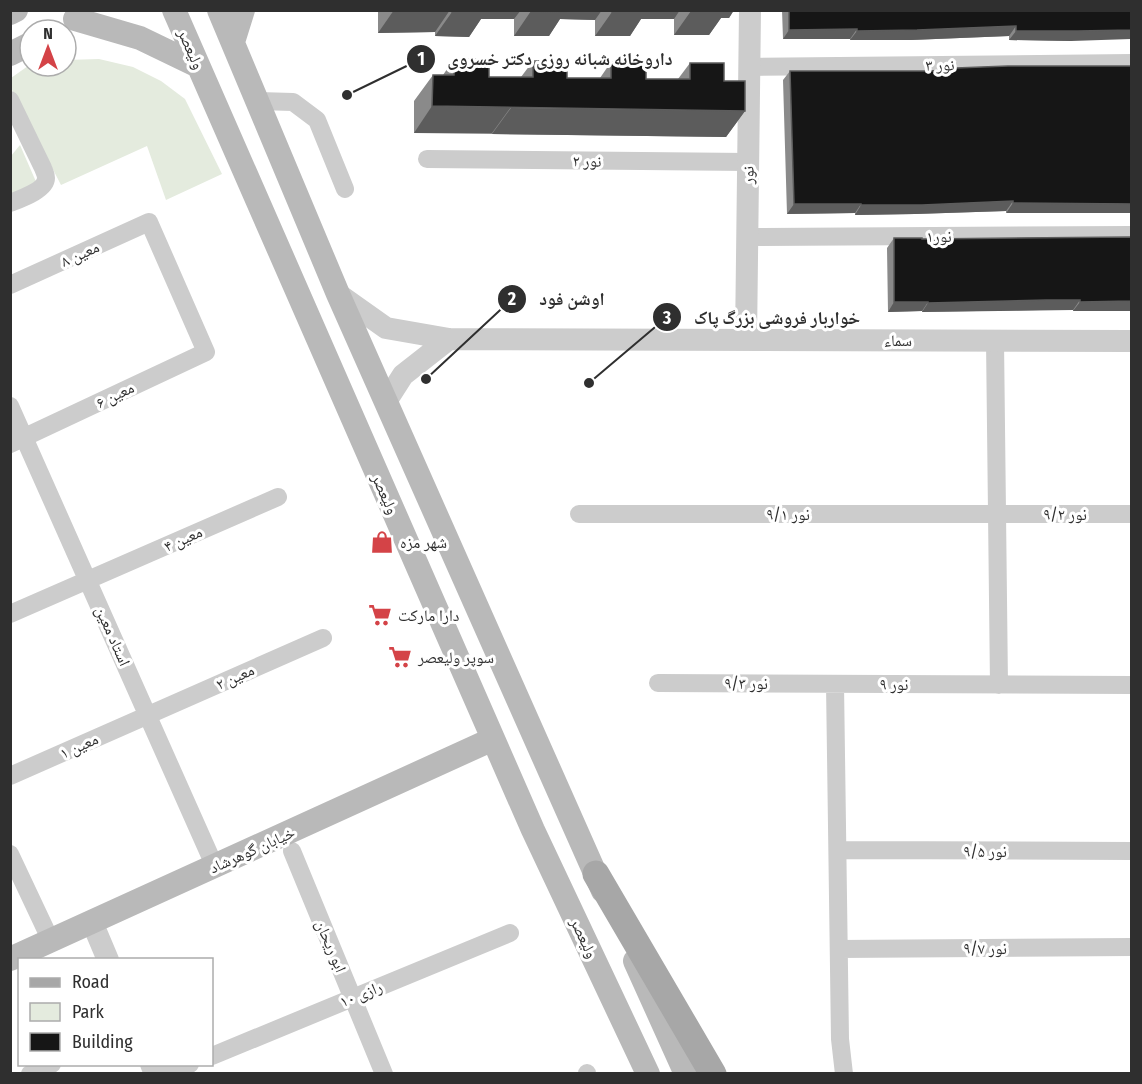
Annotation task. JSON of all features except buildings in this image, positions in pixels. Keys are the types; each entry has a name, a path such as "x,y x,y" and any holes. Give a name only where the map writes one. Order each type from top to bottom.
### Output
{"main road":[{"path":"10,14 16,10"},
{"name":"ولیعصر","path":"174,10 533,830 648,1074"},
{"path":"219,10 338,294 686,1074"},
{"path":"233,42 243,10"},
{"path":"78,21 140,38 198,66"},
{"name":"خیابان گوهرشاد","path":"10,959 493,739"},
{"path":"596,874 713,1074"}],"street":[{"name":"نور","path":"746,340 750,10"},
{"name":"نور ۳","path":"749,67 1131,63"},
{"path":"10,100 46,178 45,183 34,193 10,203"},
{"path":"258,101 293,102 317,120 345,189"},
{"name":"نور ۲","path":"426,159 748,162"},
{"name":"معین ۸","path":"10,285 149,222 206,352"},
{"name":"نور۱","path":"747,237 1131,234"},
{"name":"سماء","path":"338,294 386,328 449,339 1131,341"},
{"path":"387,400 403,375 449,339"},
{"path":"995,340 999,685"},
{"name":"معین ۶","path":"18,441 206,352"},
{"name":"استاد معین","path":"10,406 18,441 88,580 215,867"},
{"name":"معین ۴","path":"10,614 278,497"},
{"name":"نور ۹/۱","path":"579,514 998,514"},
{"name":"نور ۹/۲","path":"998,514 1131,514"},
{"name":"معین ۲","path":"148,715 323,638"},
{"name":"نور ۹/۳","path":"658,683 835,684"},
{"path":"835,684 840,1039 844,1074"},
{"name":"نور ۹","path":"835,684 1131,685"},
{"name":"معین ۱","path":"10,776 148,715"},
{"name":"نور ۹/۵","path":"837,850 1131,851"},
{"name":"ابو ریحان","path":"292,851 384,1074"},
{"path":"10,854 51,941"},
{"path":"93,922 107,958"},
{"name":"رازی ۱۰","path":"213,1056 510,933"},
{"name":"نور ۹/۷","path":"838,949 1131,947"},
{"path":"30,1074 50,1066"},
{"path":"168,1074 188,1066"}],"green space":[{"path":"99,59 133,67 161,81 185,99 222,174 166,200 147,146 61,185 11,88 11,78 18,73 18,78 78,78 78,60"},
{"path":"20,145 37,184 11,197 11,156"}],"place":[{"name":"داروخانه شبانه روزی دکتر خسروی","path":"347,95"},
{"name":"اوشن فود","path":"426,379"},
{"name":"خواربار فروشی بزرگ پاک","path":"589,383"},
{"name":"شهر مزه","path":"382,542"},
{"name":"دارا مارکت","path":"380,615"},
{"name":"سوپر ولیعصر","path":"400,657"}]}
